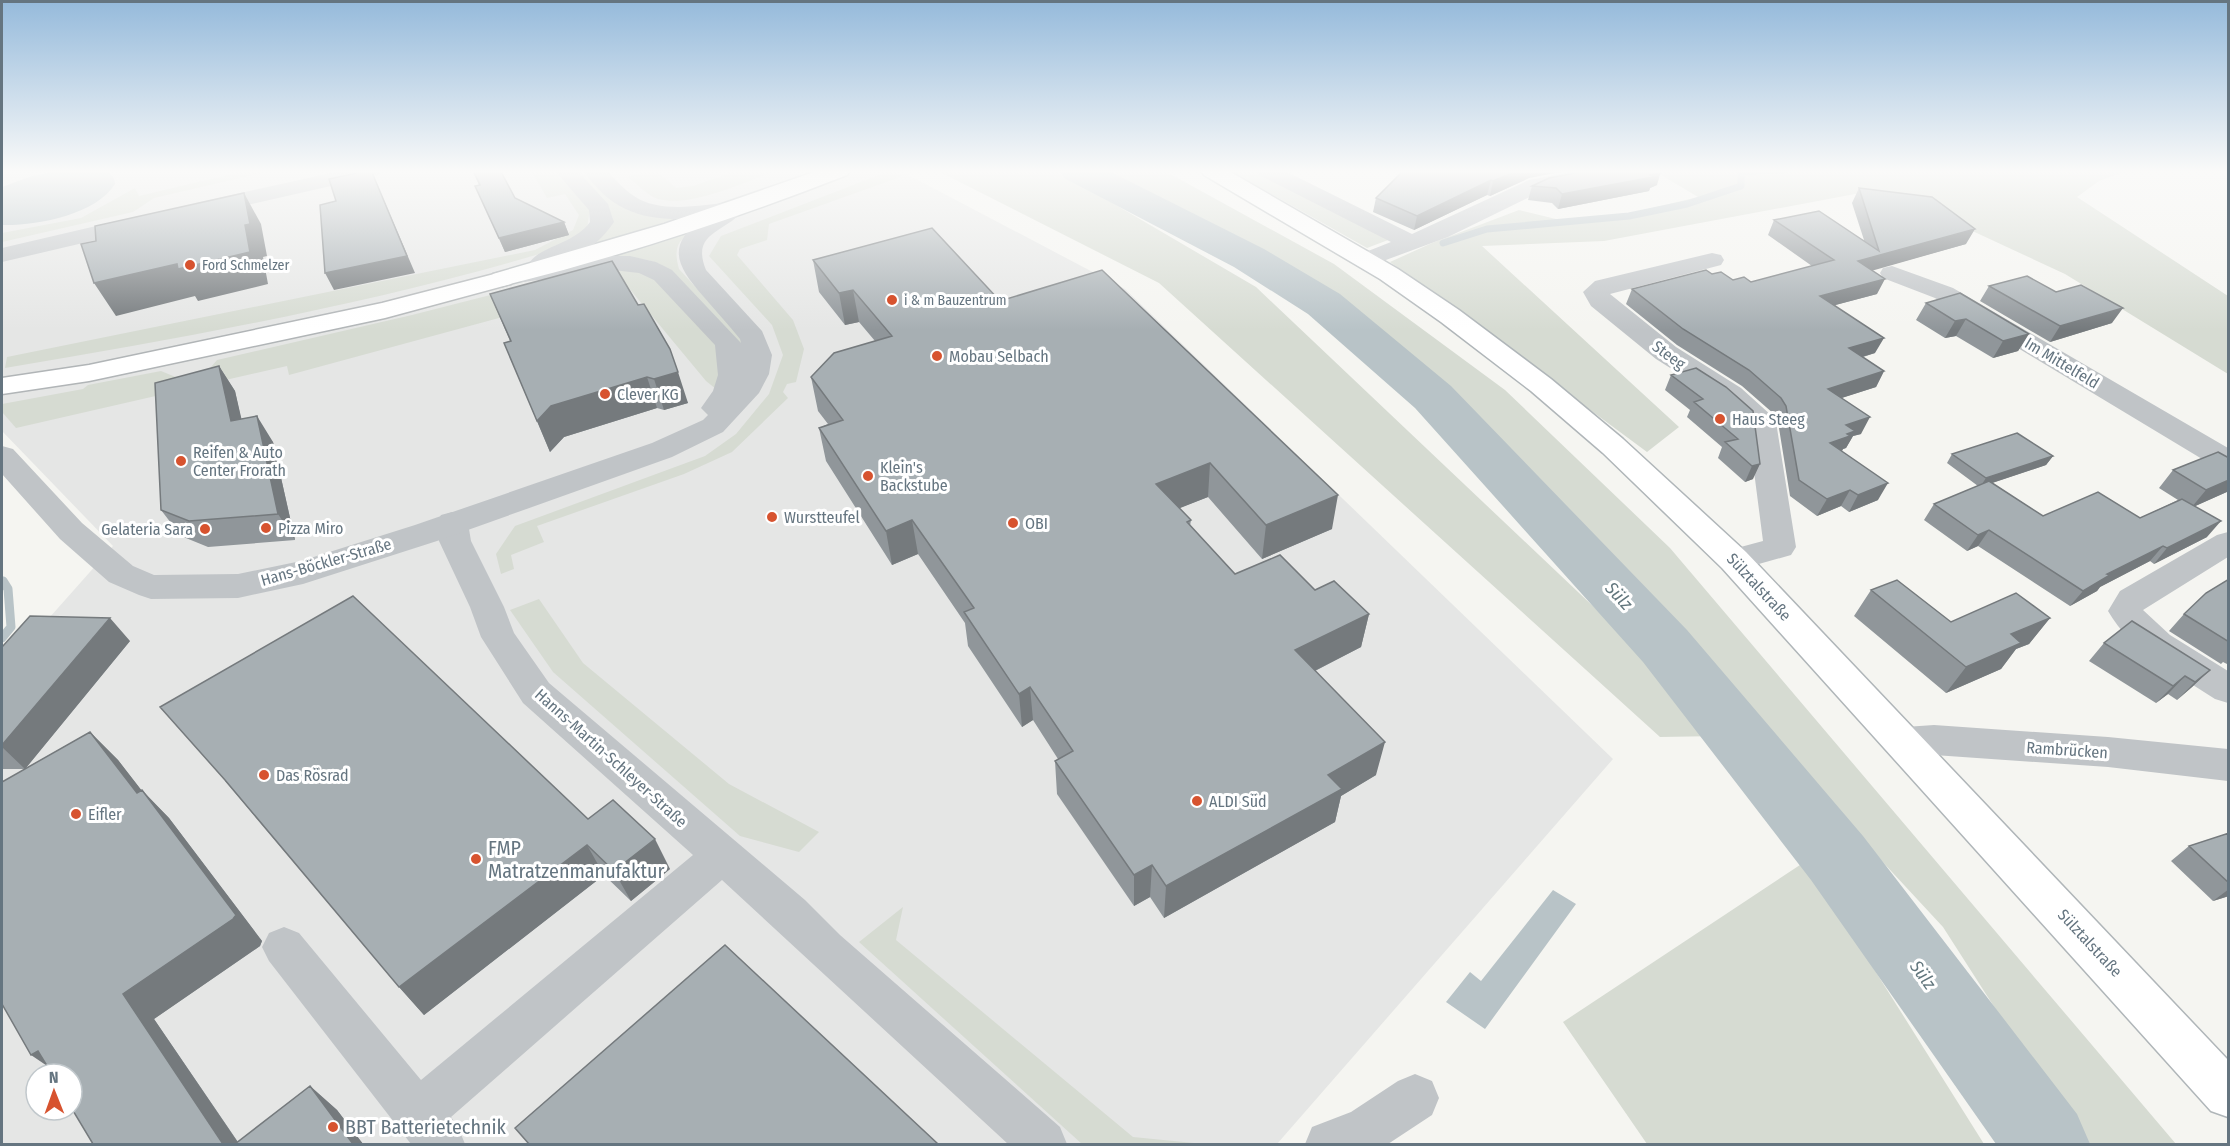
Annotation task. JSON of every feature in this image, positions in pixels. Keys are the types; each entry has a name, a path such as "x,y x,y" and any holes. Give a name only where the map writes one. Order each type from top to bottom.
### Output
{"main road":[{"path":"2,386 89,373 385,310 574,259 686,223"},
{"name":"Sülztalstraße","path":"1303,223 1367,261 1450,316 1568,407 1671,499 1734,560 1905,742 2229,1094"}],"street":[{"path":"2,255 139,223"},
{"path":"502,279 574,248 593,235 601,223"},
{"name":"Hans-Böckler-Straße","path":"2,456 71,531 121,574 151,587 238,586 303,572 662,450 713,426 745,393 754,374 758,355 753,337 695,272 688,259 689,245 713,223"},
{"path":"1372,223 1411,243"},
{"path":"1367,261 1453,223"},
{"name":"Steeg","path":"1712,260 1604,286 1596,292 1600,301 1666,353 1731,394 1762,422 1780,547 1734,560"},
{"path":"502,279 603,263 641,265 651,267 663,275 728,343 732,358 732,375 727,392 684,440"},
{"name":"Im Mittelfeld","path":"1892,273 1944,292 2229,461"},
{"name":"Hanns-Martin-Schleyer-Straße","path":"452,523 455,541 487,607 498,637 536,693 790,914 825,949 1043,1144"},
{"path":"2229,543 2132,600 2125,610 2132,623 2145,635 2229,689"},
{"name":"Rambrücken","path":"1905,742 1934,740 2229,765"},
{"path":"284,947 429,1129 721,856"},
{"path":"1329,1144 1364,1132 1415,1098"}],"shaded area":[{"path":"2,223 1001,223 1125,289 1613,759 1277,1144 2,1144 2,671 113,546 2,431"},
{"path":"2,223 27,223 16,225"},
{"path":"52,223 83,223 2,242 2,233"},
{"path":"576,223 588,223 587,229 566,246 428,284 288,316 5,368 7,357 535,250 573,230"},
{"path":"610,223 660,223 580,249 605,231"},
{"path":"753,223 770,223 767,240 740,249 737,255 793,320 804,349 796,382 787,384 783,392 788,398 732,452 684,474 537,526 544,542 511,555 514,569 501,574 496,554 515,526 705,456 736,434 769,394 783,355 772,325 709,256 721,236"},
{"path":"1042,223 1147,223 1256,287 1597,610 1720,736 1660,737 1159,283"},
{"path":"1196,223 1260,223 1334,264 1505,390 1670,548 2176,1144 2082,1144 1943,927 1650,611 1417,379 1235,247"},
{"path":"1324,223 1369,223 1396,237 1367,248"},
{"path":"1483,223 1698,223 1604,241 1482,246 1679,427 1647,452 1390,262"},
{"path":"1956,223 2117,223 2228,296 2228,374 2065,274"},
{"path":"700,225 679,243 677,261 679,269 744,340 749,358 660,264 632,258 583,262"},
{"path":"600,267 645,272 663,284 717,343 725,364 716,389 706,381 628,287 598,291 289,375 287,366 16,428 2,412 2,404 161,371 178,378 205,374 217,360 412,315"},
{"path":"539,599 583,663 729,784 819,832 799,852 740,836 553,672 510,610"},
{"path":"1806,861 1984,1144 1647,1144 1563,1022"},
{"path":"1553,890 1576,904 1485,1029 1446,1002 1470,972 1481,981"},
{"path":"903,907 896,940 1133,1137 1204,1144 1082,1144 859,942"}],"building":[{"path":"106,223 250,223 245,225 250,252 178,269 177,264 94,283 81,244 96,241 95,226"},
{"path":"321,223 393,223 407,256 325,273"},
{"path":"492,223 558,223 499,238"},
{"path":"1779,223 1838,223 1879,251 1870,223 1968,223 1975,229 1858,261 1885,279 1820,296 1884,338 1849,348 1884,371 1828,389 1870,417 1846,425 1855,431 1847,434 1850,436 1830,443 1888,483 1858,495 1850,490 1827,499 1799,480 1786,406 1781,398 1749,370 1683,329 1632,289 1706,270 1712,274 1721,272 1733,280 1744,277 1751,282 1834,260"},
{"name":"OBI","path":"932,228 1000,301 1102,270 1338,495 1266,525 1210,463 1156,484 1191,520 1187,522 1235,574 1280,555 1315,590 1334,581 1369,614 1295,650 1385,742 1328,775 1342,789 1166,886 1152,865 1134,875 1055,761 1073,751 1030,687 1019,694 964,612 974,608 912,520 886,531 819,428 843,420 811,377 834,353 892,336 853,290 839,293 813,260"},
{"path":"612,261 638,305 644,304 670,349 678,372 654,379 647,377 551,406 537,421 504,343 511,341 490,294"},
{"path":"2027,276 2056,292 2081,285 2123,308 2060,326 1989,286"},
{"path":"1960,293 2029,334 2003,341 1966,319 1955,321 1926,303"},
{"path":"219,366 231,421 257,416 278,514 189,521 161,510 155,383"},
{"path":"1696,368 1726,387 1753,411 1760,464 1752,466 1725,442 1738,439 1694,402 1703,399 1671,375"},
{"path":"2017,433 2053,456 1986,478 1952,454"},
{"path":"2218,452 2229,458 2229,480 2206,490 2173,470"},
{"path":"1989,481 2043,516 2098,492 2140,518 2182,499 2221,521 2107,574 2110,575 2083,591 1989,530 1978,535 1934,504"},
{"path":"2229,579 2229,642 2184,614 2206,593"},
{"path":"1897,580 1951,622 2016,593 2050,618 2011,634 2021,643 1966,667 1871,590"},
{"name":"FMP Matratzenmanufaktur","path":"353,596 588,819 613,800 655,839 614,871 587,845 399,987 225,780 160,707"},
{"path":"30,616 110,618 2,745 2,647"},
{"path":"2132,621 2210,670 2195,682 2185,676 2173,686 2104,643"},
{"path":"90,732 137,793 142,790 236,915 123,994 223,1144 93,1144 80,1122 84,1122 84,1062 45,1062 38,1051 31,1055 2,1004 2,782"},
{"path":"2229,833 2229,883 2189,846"},
{"path":"725,945 938,1144 529,1144 515,1128"},
{"path":"310,1086 353,1144 235,1144"}],"waterway":[{"name":"Sülz","path":"1182,223 1249,258 1324,304 1433,397 1665,646 1837,858 2047,1144"},
{"path":"1443,243 1487,229 1547,223"},
{"path":"2,638 11,627 8,589 3,581"}],"place":[{"name":"Ford Schmelzer","path":"190,265"},
{"name":"i & m Bauzentrum","path":"892,300"},
{"name":"Mobau Selbach","path":"937,356"},
{"name":"Clever KG","path":"605,394"},
{"name":"Haus Steeg","path":"1720,419"},
{"name":"Reifen & Auto Center Frorath","path":"181,461"},
{"name":"Klein's Backstube","path":"868,476"},
{"name":"Wurstteufel","path":"772,517"},
{"name":"OBI","path":"1013,523"},
{"name":"Pizza Miro","path":"266,528"},
{"name":"Gelateria Sara","path":"205,529"},
{"name":"Das Rösrad","path":"264,775"},
{"name":"ALDI Süd","path":"1197,801"},
{"name":"Eifler","path":"76,814"},
{"name":"FMP Matratzenmanufaktur","path":"476,859"},
{"name":"BBT Batterietechnik","path":"333,1127"}]}
